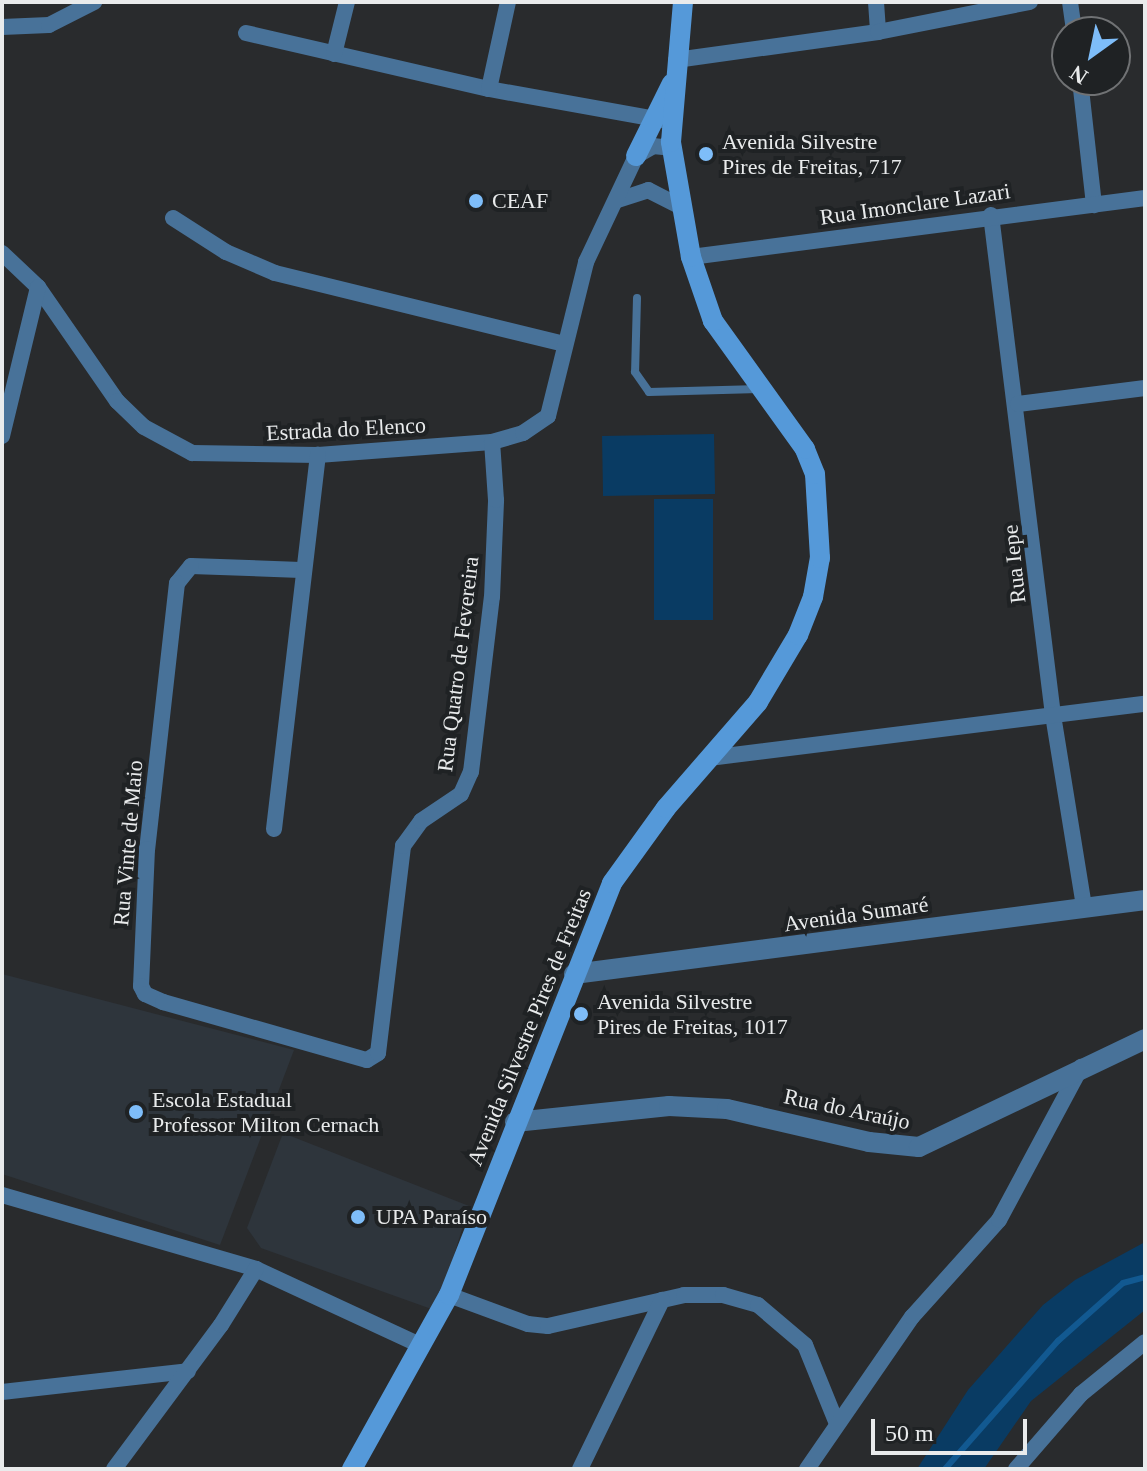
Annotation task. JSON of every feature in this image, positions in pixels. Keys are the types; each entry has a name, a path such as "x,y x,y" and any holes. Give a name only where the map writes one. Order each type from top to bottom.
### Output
{"main road":[{"path":"636,156 662,120 675,70 683,2"},
{"name":"Avenida Silvestre Pires de Freitas","path":"352,1469 449,1295 612,883 709,758 758,702 798,635 813,597 820,558 815,474 805,449 713,321 691,257 671,148 662,120"}],"street":[{"path":"2,27 49,25 94,2"},
{"path":"334,54 347,2"},
{"path":"489,89 508,2"},
{"path":"876,2 878,32"},
{"path":"675,70 1030,2"},
{"path":"246,33 489,89 662,120"},
{"path":"1082,96 1094,205"},
{"path":"636,156 653,146 671,148"},
{"name":"Estrada do Elenco","path":"2,253 38,287 94,374 117,401 167,442 211,456 318,455 492,442 523,433 548,416 563,344 586,262 618,200 636,156"},
{"path":"618,200 648,190 680,206"},
{"name":"Rua Imonclare Lazari","path":"691,257 991,215 1145,198"},
{"name":"Rua Iepe","path":"991,215 1018,404 1053,715 1084,907"},
{"path":"173,218 226,252 275,273 563,344"},
{"path":"2,436 38,287"},
{"path":"1018,404 1145,388"},
{"name":"Rua Quatro de Fevereira","path":"378,1053 398,859 412,831 461,794 471,772 492,597 496,500 492,442"},
{"path":"274,829 301,570 318,455"},
{"name":"Rua Vinte de Maio","path":"301,570 191,566 177,583 147,849 141,986 145,994 163,1002 346,1055 367,1060 378,1053"},
{"path":"709,758 1145,704"},
{"name":"Avenida Sumaré","path":"574,974 1145,900"},
{"name":"Rua do Araújo","path":"515,1122 669,1106 727,1109 869,1142 919,1147 1145,1039"},
{"path":"807,1469 912,1317 999,1220 1081,1067"},
{"path":"2,1195 256,1269 422,1346"},
{"path":"114,1469 188,1371 256,1269"},
{"path":"449,1295 528,1324 548,1326 662,1300 723,1295 758,1305 782,1321 805,1345 837,1424"},
{"path":"580,1469 662,1300"},
{"path":"1017,1469 1081,1394 1145,1342"},
{"path":"2,1392 188,1371"}],"lane":[{"path":"637,298 635,372 649,392 760,389"}],"shaded area":[{"path":"714,434 715,494 603,496 602,436"},
{"path":"654,499 713,499 713,620 654,620"},
{"name":"Escola Estadual Professor Milton Cernach","path":"2,974 294,1050 220,1245 2,1174"},
{"name":"UPA Paraíso","path":"283,1133 469,1206 437,1311 261,1248 247,1228"},
{"path":"1145,1242 1145,1310 1031,1401 984,1469 917,1469 968,1390 1043,1305 1075,1280"}],"waterway":[{"path":"945,1469 1058,1341 1123,1283 1145,1277"}],"place":[{"name":"Avenida Silvestre Pires de Freitas, 717","path":"706,154"},
{"name":"CEAF","path":"476,201"},
{"name":"Avenida Silvestre Pires de Freitas, 1017","path":"581,1014"},
{"name":"Escola Estadual Professor Milton Cernach","path":"136,1112"},
{"name":"UPA Paraíso","path":"358,1217"}]}
